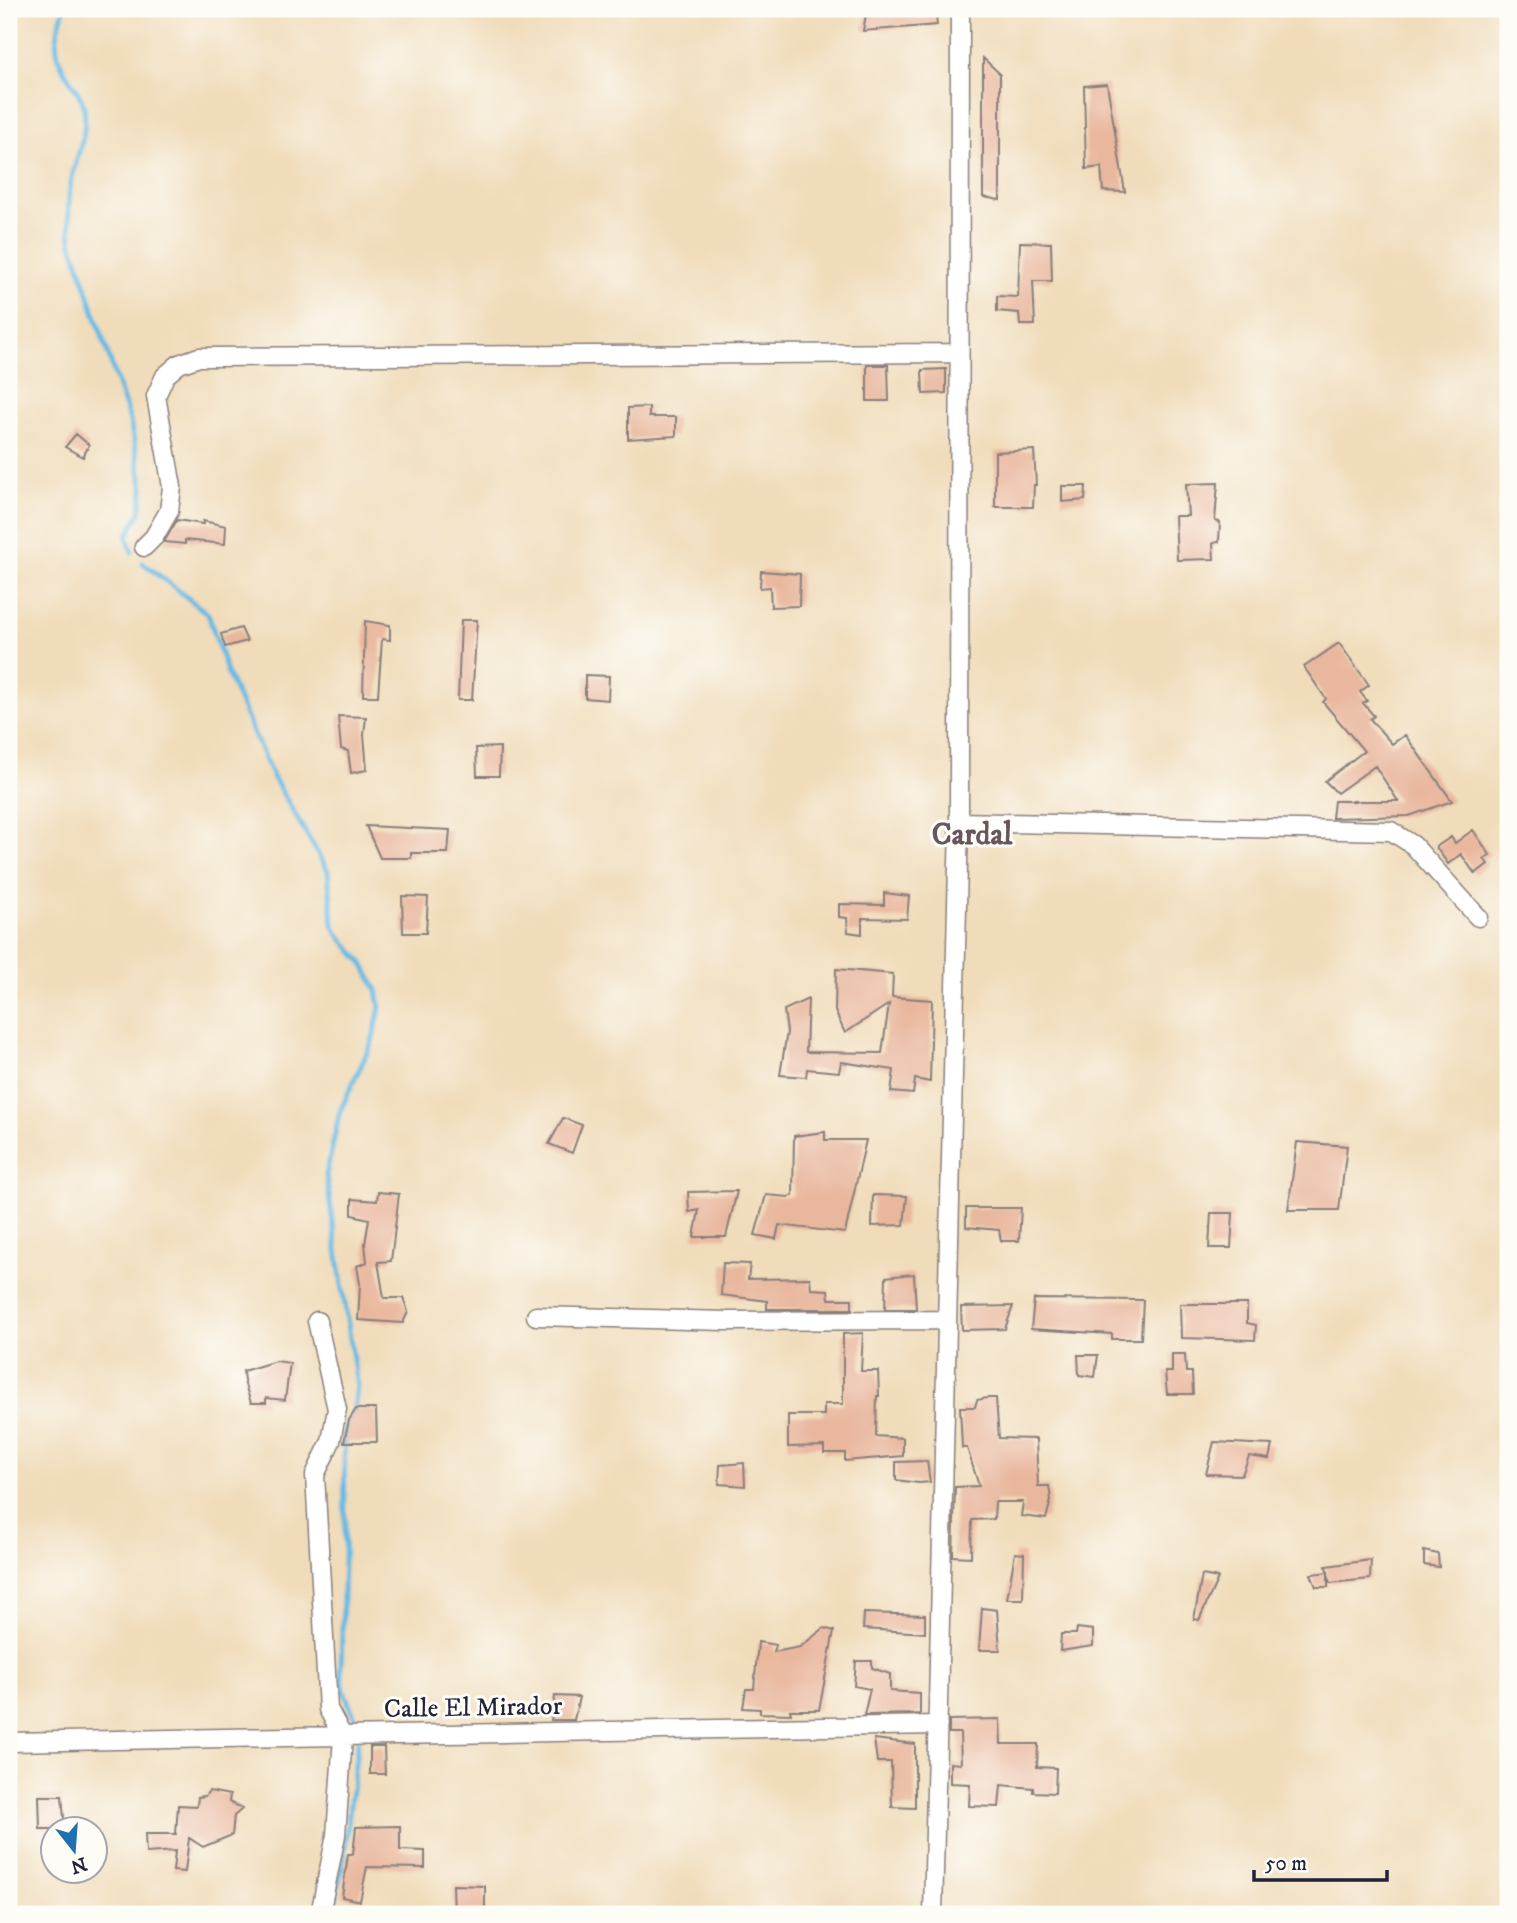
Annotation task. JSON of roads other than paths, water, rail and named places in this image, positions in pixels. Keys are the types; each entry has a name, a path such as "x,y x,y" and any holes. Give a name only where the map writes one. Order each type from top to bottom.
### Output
{"street":[{"path":"933,1914 959,822 960,9"},
{"path":"144,547 154,537 169,511 172,487 156,396 165,376 179,364 200,357 959,353"},
{"path":"959,822 1391,831 1413,845 1478,917"},
{"path":"536,1316 726,1321 947,1321"},
{"path":"317,1321 337,1409 331,1441 316,1475 328,1709 342,1737 336,1835 320,1914"},
{"name":"Calle El Mirador","path":"9,1742 938,1725"}],"waterway":[{"path":"64,9 58,29 57,53 82,101 85,118 70,189 71,241 130,421 143,489 140,513 127,536 132,552"},
{"path":"143,563 208,614 228,675 272,775 328,871 333,924 337,933 362,962 377,990 380,1007 372,1042 340,1111 326,1175 357,1386 354,1412 344,1434 345,1524 341,1670 344,1691 357,1723"},
{"path":"333,1914 344,1855 358,1740"}],"district":[{"name":"Cardal","path":"972,835"}]}
